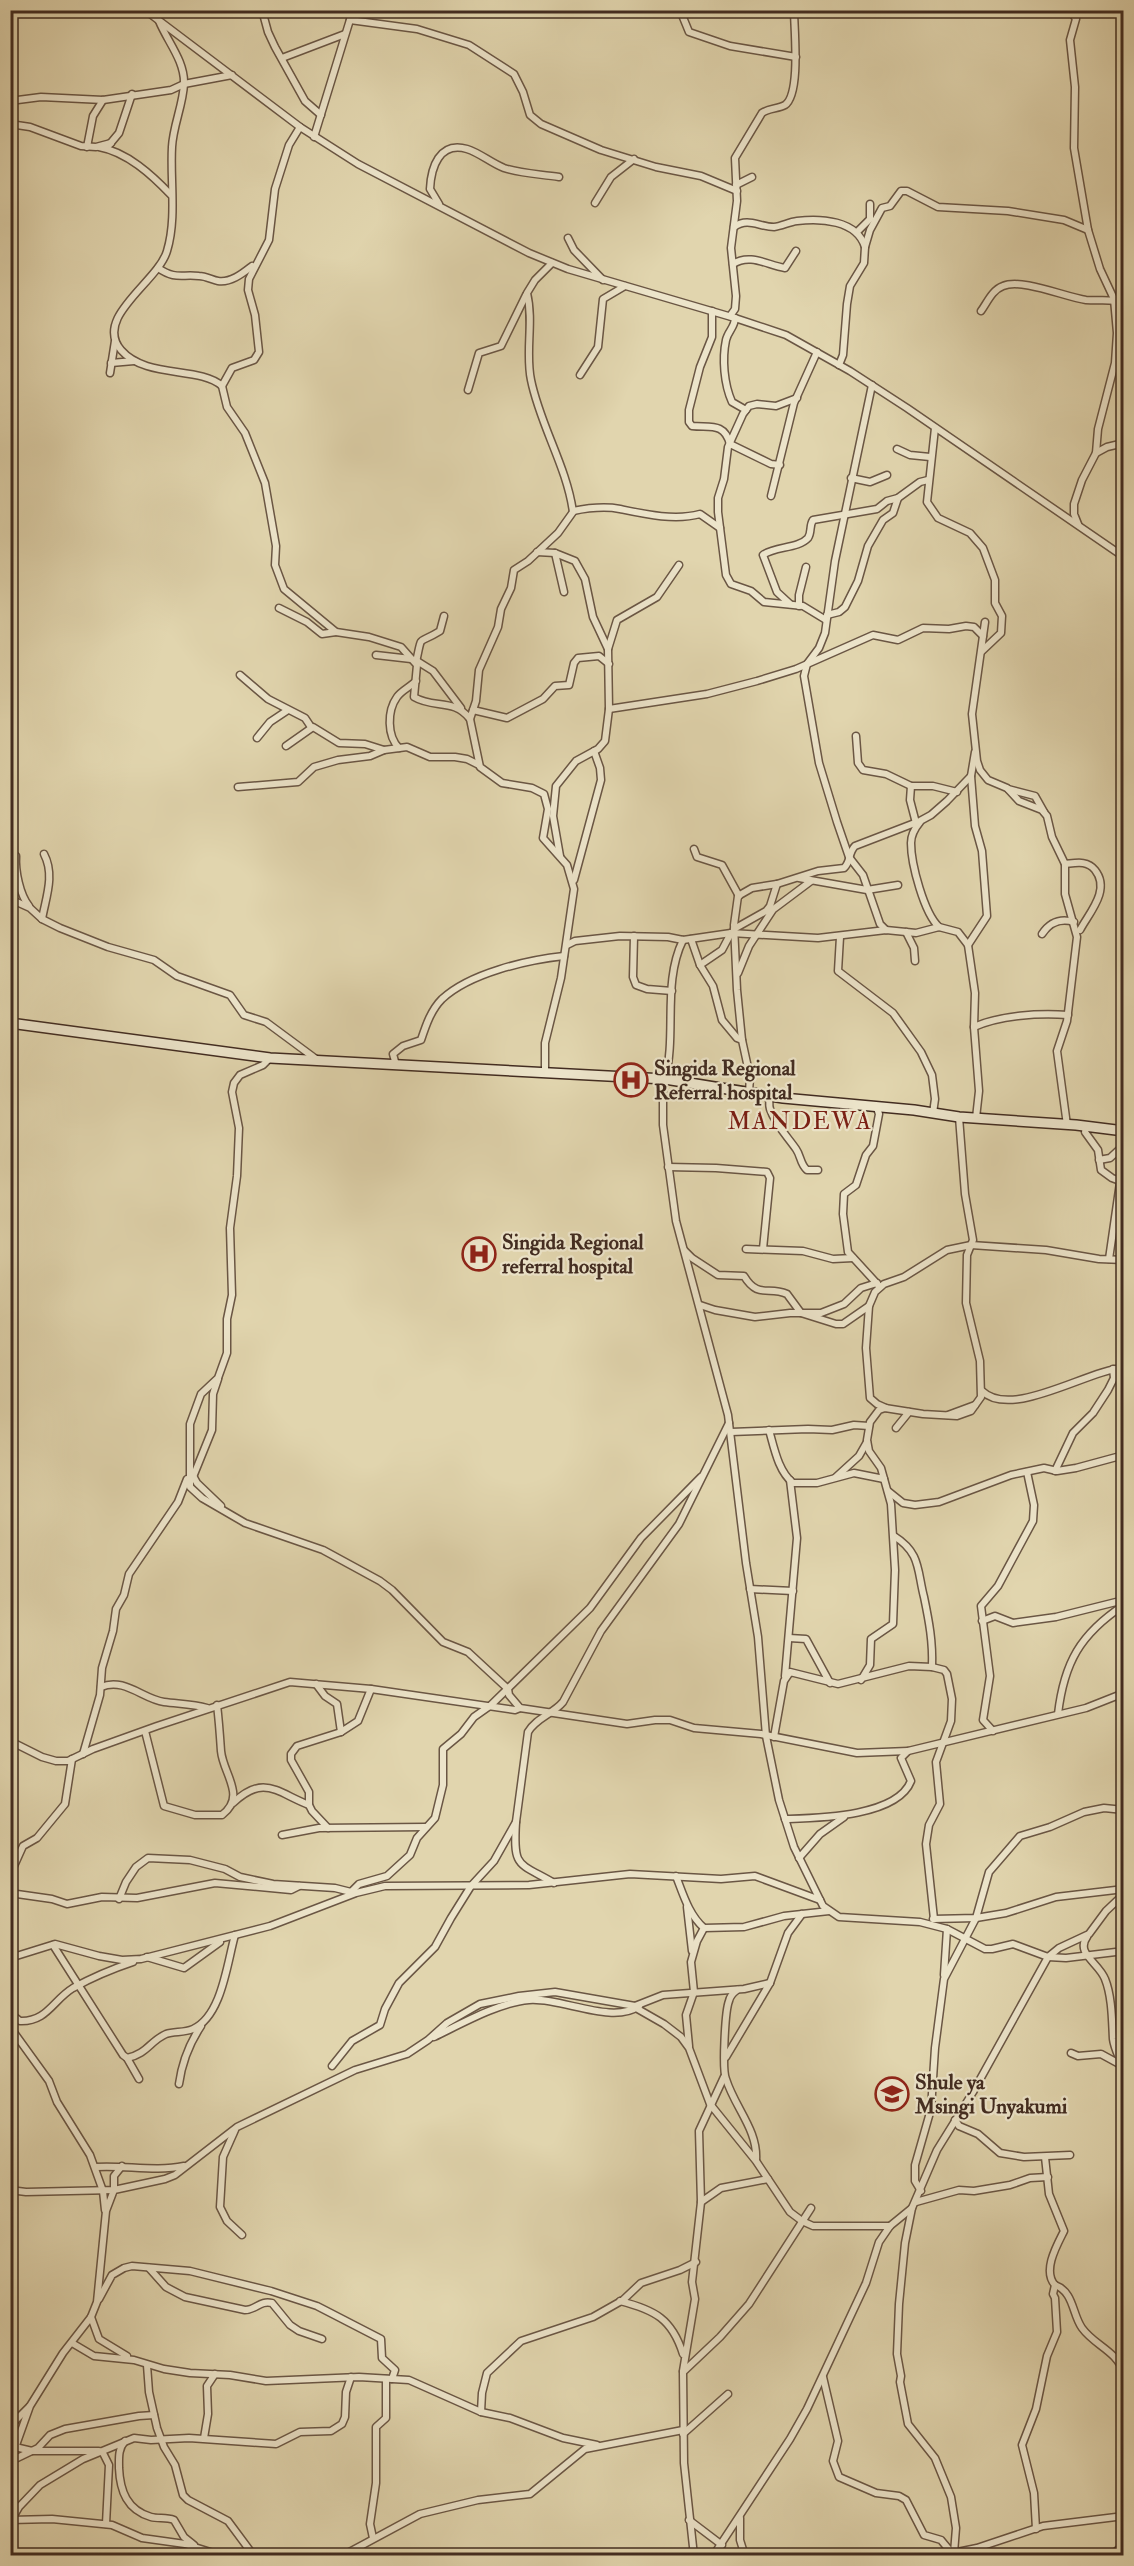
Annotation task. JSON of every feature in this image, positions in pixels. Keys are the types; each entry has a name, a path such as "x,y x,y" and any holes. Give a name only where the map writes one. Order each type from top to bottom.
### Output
{"main road":[{"path":"10,1023 270,1058 662,1079 877,1108 1124,1131"}],"street":[{"path":"145,10 300,127 358,164 439,204 529,253 603,280 733,317 779,333 817,352 872,385 1124,557"},
{"path":"262,10 268,32 305,101 321,116"},
{"path":"315,137 353,10"},
{"path":"680,10 688,32 730,46 796,57"},
{"path":"746,410 732,402 725,377 726,338 735,325 733,317 736,296 731,248 734,227 736,154 746,142 762,113 783,106 788,101 796,57 794,10"},
{"path":"1070,10 1077,22 1070,40 1075,87 1073,141 1088,230 1103,276 1114,299 1116,346 1112,377 1098,429 1096,453 1074,504 1074,514 1080,527"},
{"path":"350,20 417,28 470,45 514,74 534,120 601,150 656,167 701,176 736,188"},
{"path":"159,21 178,58 184,84 172,146 167,252 158,268 118,315 114,331 121,350 134,361 213,381 222,386"},
{"path":"282,58 345,34"},
{"path":"10,101 41,97 103,100 171,90 184,84 232,75"},
{"path":"105,148 119,133 132,94"},
{"path":"87,147 93,116 103,100"},
{"path":"10,124 30,127 87,147 105,148 144,170 171,195"},
{"path":"300,127 289,145 275,189 269,240 254,265 249,279 248,290 256,321 259,351 254,360 232,368 222,386 227,407 245,433 265,483 276,546 275,565 281,584 288,593 336,632"},
{"path":"96,147 111,143"},
{"path":"439,204 430,189 435,164 438,156 453,148 466,149 509,169 559,177"},
{"path":"595,203 611,177 634,159"},
{"path":"736,188 752,177"},
{"path":"839,365 843,356 848,295 865,260 865,247 870,230 881,210 890,206 903,190 938,207 1008,211 1064,220 1088,230"},
{"path":"857,232 870,219 870,204"},
{"path":"734,227 744,222 773,227 799,221 829,221 857,232 865,247"},
{"path":"568,238 574,250 603,280"},
{"path":"733,264 741,259 750,258 785,268 796,251"},
{"path":"468,390 479,353 501,346 527,293 535,280 552,262"},
{"path":"158,268 169,275 182,278 199,276 223,281 240,275 254,265"},
{"path":"981,311 999,289 1011,284 1050,290 1085,300 1114,299 1124,302"},
{"path":"580,375 598,347 603,299 625,286"},
{"path":"527,293 531,312 529,331 531,381 573,511"},
{"path":"712,311 712,337 700,367 688,418 692,426 719,428 727,434 730,444 771,464 780,465"},
{"path":"1116,346 1124,333"},
{"path":"110,373 116,340"},
{"path":"771,496 796,398 817,352"},
{"path":"111,363 134,361"},
{"path":"872,385 851,478 822,641 807,664 804,676 819,763 849,857 863,875 880,924 886,930"},
{"path":"796,398 782,405 757,404 746,410 730,444 718,498 720,528 729,582 751,591 764,602 799,606 827,618"},
{"path":"935,428 930,457 927,502 933,512 951,526 970,533 978,540 991,565 995,580 995,603 1002,616 1003,627 1001,633 982,652"},
{"path":"1096,453 1107,447 1124,443"},
{"path":"897,449 910,455 930,457"},
{"path":"851,478 870,482 887,475"},
{"path":"790,604 773,584 763,555 771,550 806,540 813,520 877,509 887,501 898,498 920,482 928,480"},
{"path":"827,618 839,612 847,603 858,581 868,546 883,520 893,513 898,498"},
{"path":"470,719 479,670 498,627 501,609 511,588 514,570 558,533 573,511 595,507 652,515 700,514 720,528"},
{"path":"537,552 555,554 575,561 583,573 596,624 608,649"},
{"path":"555,554 564,592"},
{"path":"561,857 553,816 556,786 576,761 594,751 606,739 605,723 609,709 608,649 617,620 657,597 679,565"},
{"path":"799,606 799,595 806,567"},
{"path":"279,608 307,622 322,634 336,632 369,637 401,647 415,661 433,671 470,719 479,765"},
{"path":"444,616 440,631 425,637 418,644 413,693 416,698 461,708"},
{"path":"968,945 987,916 982,851 975,826 971,776 975,751 972,714 985,622"},
{"path":"609,709 707,694 781,674 873,635 896,640 923,628 949,629 966,626 974,627 983,636"},
{"path":"376,655 415,661"},
{"path":"473,710 507,718 543,699 555,686 569,685 573,663 578,658 599,656 609,664"},
{"path":"240,675 252,687 305,718 311,727 320,730 335,742 365,744 384,750"},
{"path":"399,748 390,734 393,705 397,697 416,681"},
{"path":"256,738 270,722 288,710"},
{"path":"286,746 311,727"},
{"path":"856,736 860,769 886,774 911,786 933,786 957,792"},
{"path":"238,787 298,782 314,767 399,748 412,748 430,757 467,759 479,765 502,783 542,792 548,809 543,838 561,857 570,871 573,882"},
{"path":"545,1073 545,1043 558,994 567,945 573,882 601,780 600,768 594,751"},
{"path":"975,751 983,774 988,780 1007,788 1019,801 1045,813 1052,837 1065,864 1065,894 1077,937 1068,1015 1057,1051 1067,1126"},
{"path":"739,896 752,888 777,884 818,871 842,869 847,866 851,850 855,846 918,822 957,792 971,776"},
{"path":"911,786 910,800 918,822 912,838 913,861 927,911 939,927"},
{"path":"694,849 697,857 713,860 724,867 739,896 733,932 742,1040 750,1077 749,1092"},
{"path":"42,919 50,876 44,854"},
{"path":"16,856 16,871 21,882 22,895 30,908 42,919 108,947 154,960 177,976 230,995 244,1015 266,1022 305,1049 319,1062"},
{"path":"1065,864 1085,863 1092,867 1100,877 1100,895 1080,930"},
{"path":"799,878 867,890 898,885"},
{"path":"737,975 745,954 772,911 811,881"},
{"path":"700,965 722,950 733,932 770,906 777,884"},
{"path":"10,899 30,908"},
{"path":"760,915 772,911"},
{"path":"1042,934 1054,922 1065,920 1074,922"},
{"path":"567,945 578,940 634,936 683,940 733,932 756,935 840,937 886,930 916,933 939,927 958,932 968,945 976,1004 974,1027 979,1091 976,1118"},
{"path":"906,932 914,948 915,961"},
{"path":"568,936 578,940"},
{"path":"634,936 633,977 636,986 672,991"},
{"path":"840,937 838,971 893,1013 926,1060 932,1075 935,1099 933,1113"},
{"path":"691,939 700,965 713,986 722,1020 737,1038 742,1040"},
{"path":"683,940 676,957 672,991 669,1063 662,1079 663,1125 668,1167 676,1221 700,1305 731,1432 758,1637 766,1736 779,1800 799,1858 820,1900 829,1911 839,1917 920,1922 947,1929 985,1948 992,1949 1013,1944 1048,1957 1077,1958 1124,1951"},
{"path":"396,1065 393,1054 403,1046 421,1040 428,1018 441,1000 452,991 481,976 510,966 564,956"},
{"path":"974,1027 1011,1018 1068,1015"},
{"path":"83,1754 101,1687 102,1668 113,1631 115,1612 124,1595 129,1574 178,1502 212,1430 213,1394 226,1353 227,1319 232,1295 230,1228 237,1176 239,1128 232,1092 234,1083 240,1075 263,1065 270,1058"},
{"path":"768,1095 769,1108 788,1141 798,1152 803,1167 807,1170 818,1170"},
{"path":"877,1108 879,1114 873,1146 866,1155 856,1185 843,1197 846,1245 853,1258 878,1285"},
{"path":"878,1285 869,1306 866,1348 869,1395 872,1401 886,1408 948,1415 976,1405 982,1391 980,1361 966,1303 967,1255 973,1240 965,1194 959,1117"},
{"path":"1086,1128 1085,1132 1098,1150 1101,1170 1120,1181"},
{"path":"1099,1160 1110,1158 1124,1145"},
{"path":"1109,1258 1124,1155"},
{"path":"668,1167 716,1167 767,1172 770,1178 763,1249"},
{"path":"700,1305 755,1317 828,1312 849,1300 861,1288 904,1277 947,1251 971,1245 1046,1250 1124,1260"},
{"path":"683,1248 692,1258 718,1275 744,1276 749,1285 758,1290 787,1294 801,1313 829,1322 843,1324 869,1306"},
{"path":"746,1249 812,1251 833,1259 853,1258"},
{"path":"982,1391 993,1399 1023,1397 1056,1390 1119,1368"},
{"path":"1055,1470 1073,1433 1093,1413 1119,1368"},
{"path":"218,1378 201,1394 190,1424 189,1486 202,1498 246,1523 323,1550 380,1581 392,1590 443,1642 468,1653 508,1689 509,1695 520,1708"},
{"path":"836,1477 860,1455 867,1442 869,1425 879,1410 886,1408"},
{"path":"897,1428 909,1412"},
{"path":"555,1883 542,1874 524,1868 518,1861 515,1849 516,1822 528,1732 534,1724 563,1702 601,1631 679,1524 729,1423"},
{"path":"731,1432 831,1430 854,1425 869,1425"},
{"path":"769,1430 781,1466 790,1480 797,1538 785,1677 774,1737"},
{"path":"861,1680 870,1665 871,1639 893,1624 896,1594 894,1536 888,1491 876,1458 867,1442"},
{"path":"888,1491 903,1503 939,1502 1007,1476 1044,1468 1055,1470 1076,1468 1124,1455"},
{"path":"993,1731 983,1720 990,1676 981,1604 998,1586 1033,1521 1034,1505 1027,1472"},
{"path":"790,1480 801,1484 860,1473 884,1479"},
{"path":"354,1892 359,1884 387,1876 405,1861 417,1838 435,1818 440,1796 443,1749 590,1608 641,1538 704,1474"},
{"path":"894,1536 910,1550 918,1564 932,1630 932,1666"},
{"path":"750,1589 793,1591"},
{"path":"982,1622 995,1616 1013,1623 1060,1616 1124,1600"},
{"path":"1058,1714 1064,1678 1070,1661 1094,1629 1124,1605"},
{"path":"789,1638 806,1639 830,1683"},
{"path":"785,1677 790,1672 838,1684 909,1666 932,1666 944,1670 947,1674 951,1688 951,1721 936,1762 940,1804 929,1825 926,1844 934,1919"},
{"path":"10,1741 56,1761 72,1759 217,1705 280,1684 299,1681 515,1710 520,1708 552,1712 627,1724 662,1720 694,1728 774,1737 857,1753 908,1751 1086,1708 1124,1693"},
{"path":"316,1684 325,1696 337,1704 341,1732"},
{"path":"101,1687 120,1685 163,1702 182,1702 209,1708"},
{"path":"309,1805 309,1792 291,1760 293,1749 341,1732 361,1716 371,1689"},
{"path":"217,1705 221,1754 236,1786 248,1790 268,1788 285,1792 309,1805 328,1828"},
{"path":"145,1731 164,1806 195,1815 216,1817 223,1814 248,1790"},
{"path":"785,1819 806,1820 847,1815 882,1805 903,1792 911,1780 901,1758 908,1751"},
{"path":"10,1875 23,1846 37,1838 65,1804 72,1759"},
{"path":"232,1781 232,1804"},
{"path":"944,1978 976,1918 989,1872 1020,1836 1050,1827 1084,1812 1104,1808 1124,1810"},
{"path":"799,1858 820,1834 847,1815"},
{"path":"332,2066 352,2041 380,2025 388,2002 399,1983 435,1947 471,1886 494,1861 516,1822"},
{"path":"282,1835 328,1828 427,1827"},
{"path":"119,1899 126,1882 136,1867 146,1858 190,1860 253,1880 354,1892"},
{"path":"10,2013 20,2021 37,2019 54,2007 67,1992 111,1969 144,1958 270,1926 354,1892 385,1886 555,1883 630,1874 721,1879 755,1876 820,1900"},
{"path":"676,1876 687,1904 697,1922 704,1928 744,1927 803,1913 829,1911"},
{"path":"10,1891 52,1899 65,1904 102,1897 119,1899 161,1895 180,1888 215,1883 291,1890 299,1886"},
{"path":"920,1922 934,1919 976,1918 1006,1912 1056,1897 1124,1891"},
{"path":"1123,2066 1113,2039 1114,2025 1106,1980 1082,1947 1106,1911 1124,1891"},
{"path":"687,1904 694,1992 686,2015 689,2048 711,2104 756,2161 789,2212 797,2229"},
{"path":"726,2057 770,1983 788,1933 803,1913"},
{"path":"693,1957 697,1941 704,1928"},
{"path":"921,2191 915,2181 915,2165 931,2109 947,1929"},
{"path":"1038,1952 1059,1948 1089,1934"},
{"path":"179,2084 185,2057 193,2039 216,2005 235,1935"},
{"path":"10,1958 53,1944 122,1960 144,1958 184,1968 225,1938"},
{"path":"53,1944 139,2079"},
{"path":"953,2553 956,2528 951,2497 935,2458 908,2424 900,2382 897,2354 905,2243 914,2205 937,2150 973,2092 1048,1957 1059,1948"},
{"path":"428,2040 500,2007 528,2000 608,2012 638,2007 663,1995 737,1990 770,1983"},
{"path":"693,2288 701,2202 699,2135 724,2077 726,2015 728,2002 737,1990"},
{"path":"10,2190 103,2192 165,2180 190,2165 237,2127 355,2070 407,2054 447,2023 480,2004 555,1992 638,2007 674,2031 689,2048"},
{"path":"127,2058 146,2051 166,2034 184,2032 205,2021"},
{"path":"10,2027 49,2081 57,2102 82,2140 96,2167 106,2211 97,2302"},
{"path":"1071,2053 1078,2056 1101,2054 1123,2066"},
{"path":"724,2077 755,2137 756,2161"},
{"path":"955,2120 959,2126 978,2134 1000,2153 1024,2157 1070,2155"},
{"path":"237,2127 223,2157 220,2207 227,2221 242,2235"},
{"path":"1046,2157 1050,2198 1064,2231 1054,2253 1050,2270 1051,2281 1061,2287 1068,2296 1077,2320 1087,2334 1114,2355 1124,2373"},
{"path":"96,2167 165,2169 190,2165"},
{"path":"106,2211 114,2190 114,2176 122,2166"},
{"path":"713,2556 790,2439 823,2376 866,2283 879,2242 890,2226 914,2205 949,2192 1010,2186 1030,2178 1048,2177"},
{"path":"701,2202 721,2188 768,2179"},
{"path":"683,2372 720,2337 749,2304 811,2208"},
{"path":"789,2212 813,2226 890,2226"},
{"path":"481,2412 483,2386 487,2373 521,2341 590,2319 620,2301 641,2283 696,2262"},
{"path":"10,2426 30,2406 91,2317 108,2280 118,2271 132,2266 190,2271 271,2291 330,2312 381,2339 382,2358 394,2370 389,2379 386,2418 377,2425 375,2430 376,2483 370,2524 373,2538"},
{"path":"687,2267 695,2302 684,2357 683,2432 694,2556"},
{"path":"148,2268 166,2287 200,2301 245,2310 251,2310 262,2302 272,2303 290,2325 322,2340"},
{"path":"1036,2529 1034,2493 1022,2445 1036,2409 1047,2356 1057,2332 1053,2294 1055,2285"},
{"path":"620,2301 650,2312 668,2323 677,2336 684,2357"},
{"path":"91,2317 99,2339 147,2365 176,2371 266,2381 351,2377 417,2383 481,2412 510,2418 563,2438 597,2445"},
{"path":"72,2343 94,2356 134,2360"},
{"path":"147,2365 160,2439 172,2458 185,2498 228,2521 254,2556"},
{"path":"204,2438 208,2414 207,2386 216,2374"},
{"path":"823,2376 838,2441 833,2461 839,2477 851,2480 866,2489 899,2496 906,2500 924,2535 941,2540 953,2553"},
{"path":"12,2556 11,2519 20,2507 40,2485 99,2451 134,2438 204,2438 276,2444 300,2432 331,2431 342,2424 345,2417 346,2392 351,2377"},
{"path":"342,2556 420,2514 478,2500 530,2494 548,2481 579,2452 597,2445 683,2432 728,2394"},
{"path":"11,2462 30,2406"},
{"path":"11,2462 32,2451 50,2435 64,2429 140,2415 154,2415"},
{"path":"125,2440 120,2448 119,2462 122,2490 126,2501 149,2516 174,2520 184,2537 195,2547"},
{"path":"15,2447 32,2451 99,2451 106,2455 108,2464 106,2524"},
{"path":"938,2556 1036,2529 1121,2516 1123,2508"},
{"path":"740,2516 740,2540 745,2556"},
{"path":"11,2519 52,2519 106,2524 151,2540 195,2547 223,2556"},
{"path":"689,2520 722,2545"},
{"path":"1111,2556 1124,2544"}],"place":[{"name":"Singida Regional Referral hospital","path":"631,1080"},
{"name":"Singida Regional referral hospital","path":"479,1254"},
{"name":"Shule ya Msingi Unyakumi","path":"892,2094"}],"district":[{"name":"MANDEWA","path":"800,1121"}]}
